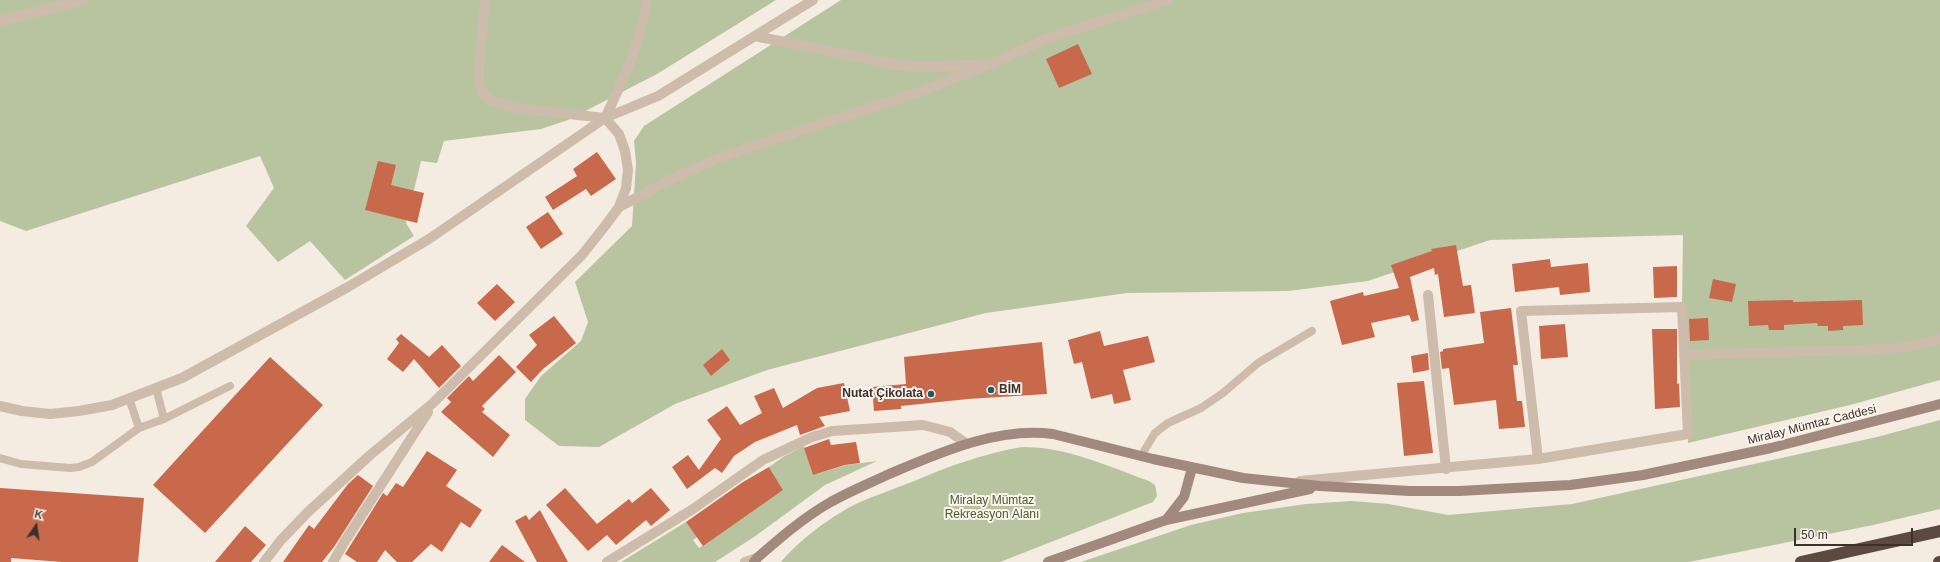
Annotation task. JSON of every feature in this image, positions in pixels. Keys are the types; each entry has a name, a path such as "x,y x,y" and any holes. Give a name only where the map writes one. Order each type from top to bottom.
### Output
{"highway":[{"path":"1801,562 1940,531"}],"main road":[{"name":"Miralay Mümtaz Caddesi","path":"1320,486 1410,491 1513,489 1608,480 1689,467 1828,435 1940,404"},
{"path":"756,560 806,518 830,502 903,468 967,444 1005,436 1042,432 1080,439 1141,456 1243,478 1320,486"},
{"path":"1166,520 1184,497 1192,468"},
{"path":"1048,562 1166,520 1320,486"}],"street":[{"path":"0,21 84,0"},
{"path":"264,562 281,540 308,512 369,456 433,403 582,255 619,206 626,188 628,170 625,151 619,134 605,118 515,108 491,101 483,94 479,82 479,69 485,0"},
{"path":"605,118 634,57 641,35 647,0"},
{"path":"0,406 50,414 79,411 112,405 182,378 348,287 422,243 605,118 658,96 813,0"},
{"path":"619,206 672,179 719,158 756,144 916,93 991,64 1048,38 1168,0"},
{"path":"755,36 902,66 936,67 991,64"},
{"path":"1428,295 1446,469"},
{"path":"1280,483 1446,469 1538,459 1688,434 1682,307 1521,311 1538,459"},
{"path":"1684,355 1890,349 1913,346 1940,338"},
{"path":"333,562 433,403"},
{"path":"607,562 693,509 763,460 812,437 832,431 923,425 950,432 967,444"},
{"path":"745,562 756,560"}],"lane":[{"path":"1141,456 1155,433 1168,423 1201,408 1223,393 1258,363 1312,331"},
{"path":"0,458 22,464 70,468 80,467 92,462 139,428 164,419 230,386"},
{"path":"156,388 164,419"},
{"path":"130,398 139,428"}],"green space":[{"path":"0,0 776,0 657,74 568,120 541,129 444,141 437,163 421,161 406,223 414,236 345,280 310,241 278,262 246,226 274,188 260,156 26,231 0,221"},
{"path":"841,0 1940,0 1940,380 1850,405 1688,443 1682,307 1683,235 1490,240 1368,281 1288,291 1127,293 986,313 767,370 675,404 599,447 559,446 525,420 525,399 541,376 581,341 588,322 575,282 632,226 636,163 634,141 644,126"},
{"path":"1940,420 1940,509 1873,525 1689,562 1081,562 1191,525 1243,513 1306,504 1352,501 1389,504 1448,515 1572,504 1877,437"},
{"path":"804,446 813,475 847,465 877,461 825,485 754,537 715,562 621,562 686,522 697,537 693,540 699,548 759,505 783,490 769,467 783,457"},
{"name":"Miralay Mümtaz Rekreasyon Alanı","path":"1022,447 1055,450 1087,458 1149,481 1155,485 1157,496 1153,502 1000,562 781,562 797,545 817,529 838,514 858,503 966,461 993,453"}],"building":[{"path":"1078,44 1092,74 1059,88 1046,59"},
{"path":"597,152 616,179 591,196 586,189 553,210 545,197 577,176 573,169"},
{"path":"378,161 396,165 391,185 424,193 417,223 365,210"},
{"path":"548,212 563,234 541,249 526,227"},
{"path":"1456,245 1463,286 1471,285 1475,313 1444,317 1438,274 1435,275 1434,268 1410,277 1419,320 1412,322 1409,315 1371,323 1375,337 1342,345 1330,301 1363,292 1364,296 1399,288 1391,265 1432,251 1431,249"},
{"path":"1550,259 1551,267 1588,263 1590,292 1560,295 1559,287 1515,292 1512,264"},
{"path":"1677,266 1677,297 1654,298 1653,267"},
{"path":"1713,279 1736,284 1732,302 1709,298"},
{"path":"497,284 515,302 495,321 477,303"},
{"path":"1793,300 1793,302 1862,300 1863,325 1843,326 1843,330 1828,331 1828,326 1818,326 1817,323 1784,325 1784,330 1769,330 1768,325 1749,326 1748,301"},
{"path":"1511,308 1518,365 1513,365 1517,401 1522,401 1525,427 1499,429 1496,400 1454,405 1449,368 1442,369 1440,352 1443,351 1443,349 1484,343 1480,312"},
{"path":"554,316 576,343 543,369 531,382 516,367 537,345 529,335"},
{"path":"1708,318 1709,340 1690,341 1689,319"},
{"path":"1565,324 1568,357 1541,359 1539,326"},
{"path":"1652,329 1677,329 1677,384 1679,383 1680,407 1655,409"},
{"path":"1100,331 1104,346 1148,336 1155,362 1123,370 1131,400 1114,404 1112,394 1091,399 1082,362 1074,364 1068,340"},
{"path":"401,334 429,357 442,345 461,366 439,388 414,359 403,372 387,359 399,343 396,339"},
{"path":"1042,342 1047,394 968,399 901,406 901,409 874,411 872,387 906,384 904,357"},
{"path":"722,349 730,360 711,376 703,365"},
{"path":"1428,353 1429,370 1413,373 1411,356"},
{"path":"499,355 516,372 482,406 485,409 482,412 510,435 493,457 441,412 451,402 447,398 469,376 473,381"},
{"path":"270,357 323,405 205,533 153,485"},
{"path":"1424,381 1433,453 1404,456 1397,383"},
{"path":"844,383 850,411 819,417 825,426 800,435 797,425 755,442 734,456 722,473 715,468 687,489 672,467 688,455 699,470 721,439 707,420 727,406 740,425 762,413 754,396 774,388 783,408 817,388"},
{"path":"829,439 831,445 856,442 860,463 845,465 813,475 804,448"},
{"path":"427,451 457,470 446,486 482,510 470,528 461,522 442,552 431,544 412,562 397,562 385,550 377,562 357,562 345,554 383,493 387,496 396,483 403,487"},
{"path":"769,467 783,490 703,546 686,522 743,482"},
{"path":"358,475 373,486 334,547 322,562 283,562 309,525 314,529 348,484"},
{"path":"0,488 144,498 138,562 62,562 11,558 11,562 0,562"},
{"path":"565,488 597,524 629,499 632,503 651,488 670,510 651,526 646,520 616,545 607,535 588,551 546,505"},
{"path":"540,510 568,562 537,562 515,521 526,515 529,520"},
{"path":"245,526 266,545 251,562 215,562"},
{"path":"502,545 525,562 489,562"}],"place":[{"name":"BİM","path":"991,390"},
{"name":"Nutat Çikolata","path":"931,394"}]}
